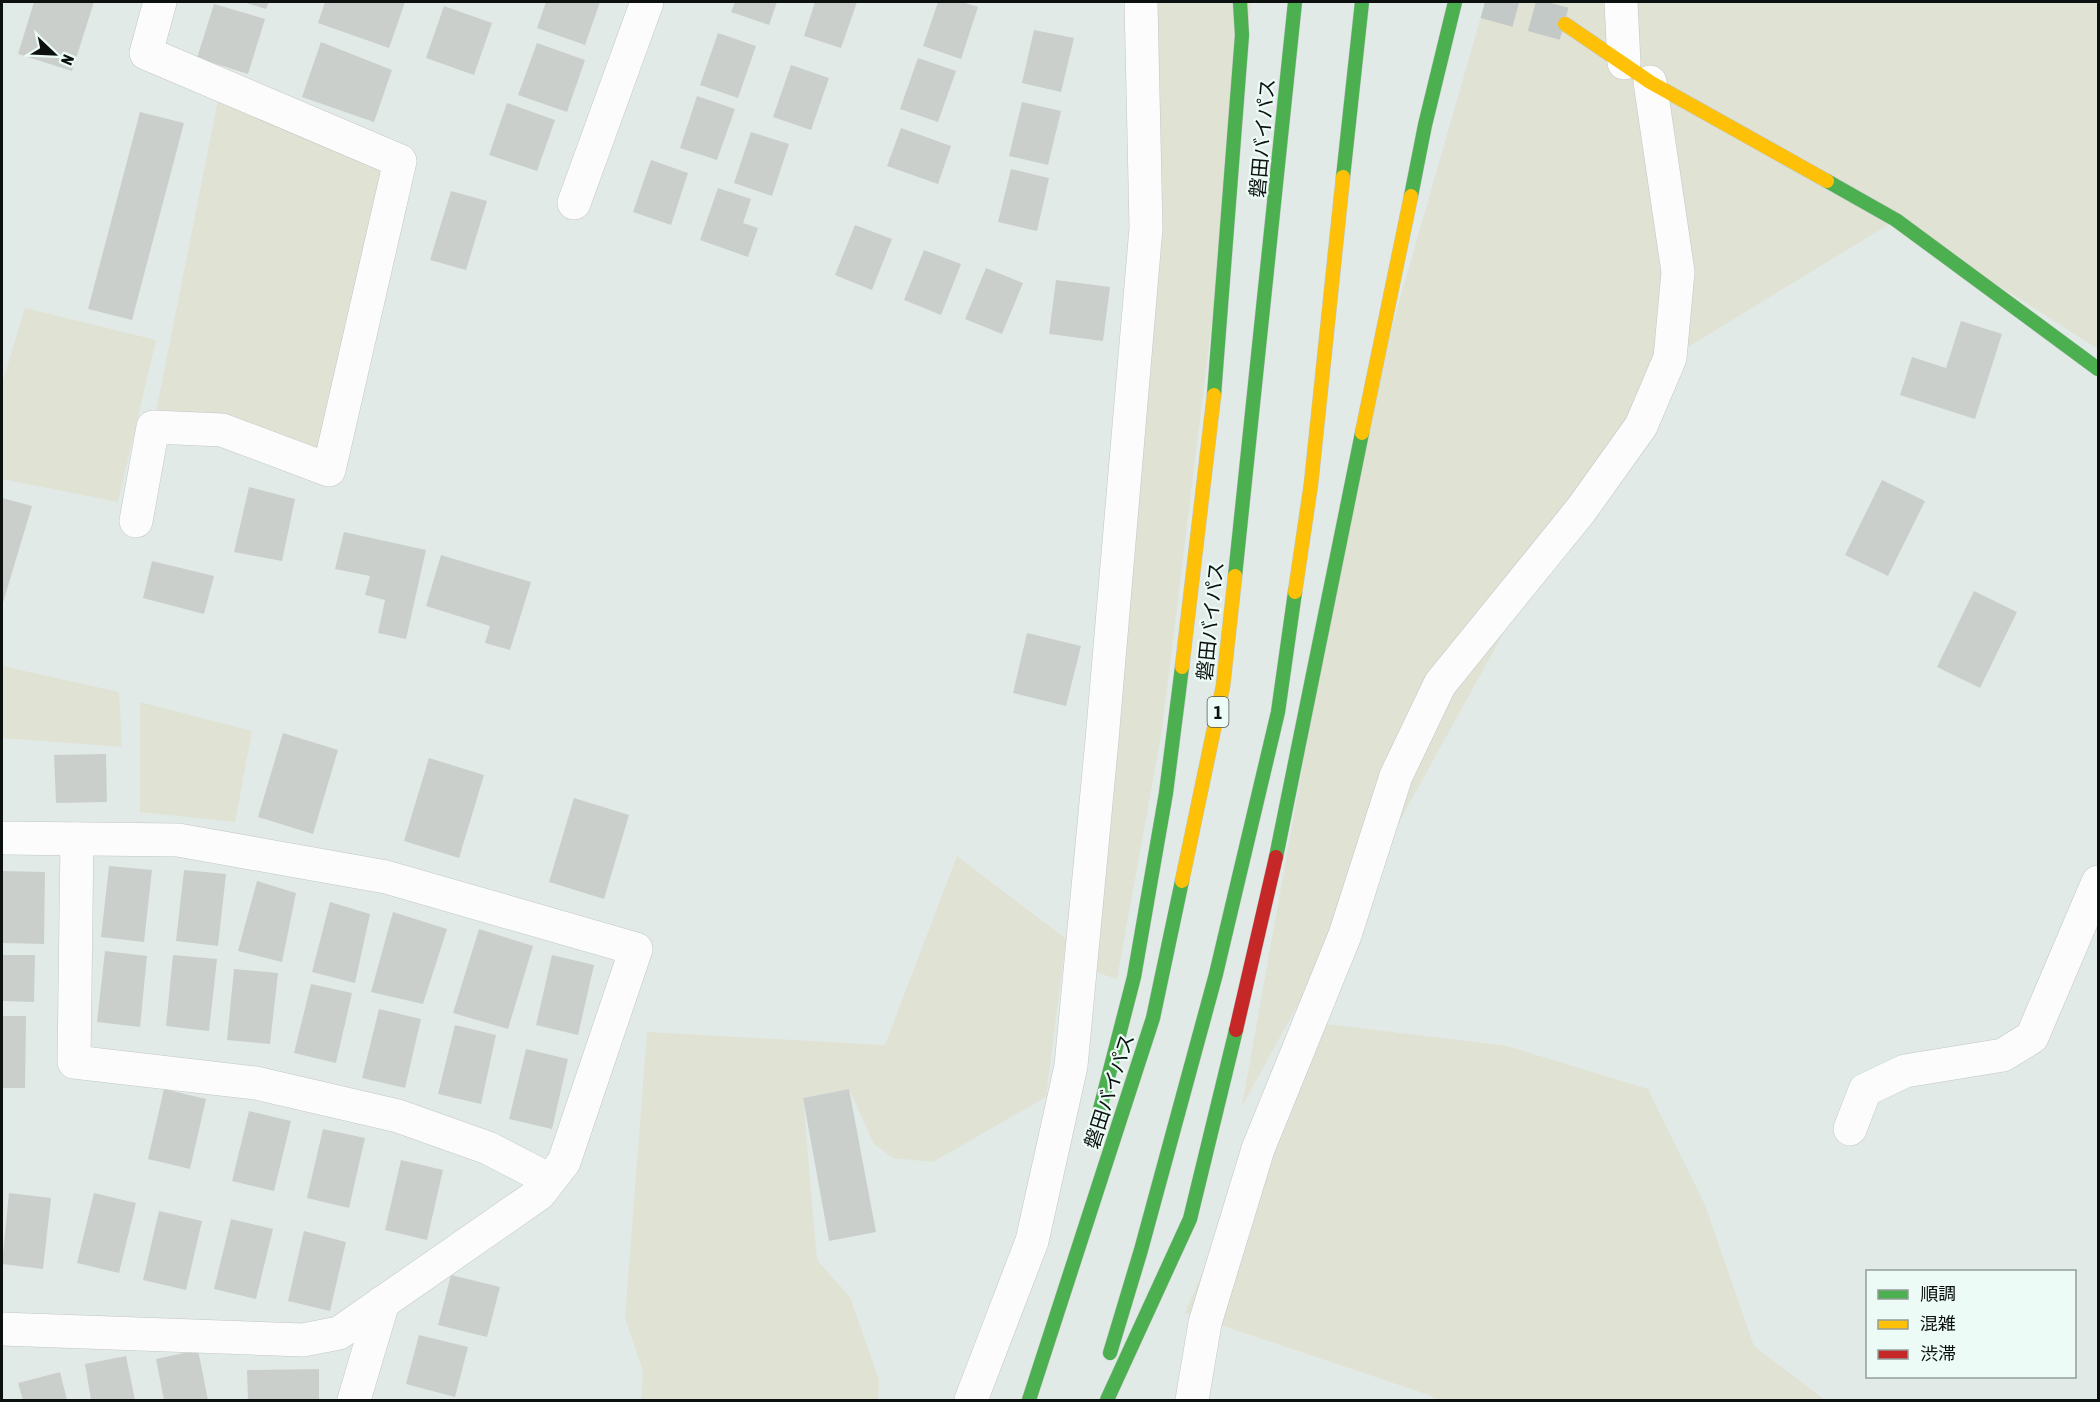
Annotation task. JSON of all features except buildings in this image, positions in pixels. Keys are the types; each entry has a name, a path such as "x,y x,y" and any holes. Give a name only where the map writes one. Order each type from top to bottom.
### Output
{"main road":[{"path":"1090,1149 1134,977 1166,793 1212,428 1242,35 1240,2"},
{"name":"磐田バイパス","path":"1028,1401 1153,1018 1223,686 1275,213 1295,2"},
{"path":"1096,1401 1141,1250 1216,974 1278,712 1311,484 1362,2"},
{"path":"1107,1401 1190,1218 1267,903 1425,125 1455,2"},
{"path":"1565,24 1650,82 1896,220 2098,369"},
{"path":"1028,1401 1070,1229"}],"street":[{"path":"136,521 153,426 222,430 329,470 400,160 146,53 160,2"},
{"path":"574,203 647,2"},
{"path":"971,1401 1032,1241 1071,1066 1102,740 1146,228 1141,2"},
{"path":"1621,2 1624,63"},
{"path":"1192,1401 1205,1323 1258,1149 1346,935 1396,776 1440,684 1581,510 1641,426 1670,358 1678,272 1650,82"},
{"path":"2,838 178,840 386,877 636,949 564,1162 538,1194 339,1333 303,1340 2,1329"},
{"path":"77,838 74,1062 256,1083 398,1116 489,1148 550,1180"},
{"path":"1850,1129 1865,1090 1905,1071 2003,1055 2032,1037 2098,882"},
{"path":"354,1401 383,1302"}],"shaded area":[{"path":"1139,2 1251,2 1162,730 1117,979 1089,970 1140,410"},
{"path":"1485,2 2098,2 2098,349 1896,220 1670,358 1551,547 1242,1106 1363,428"},
{"path":"221,85 400,161 329,470 153,427"},
{"path":"25,308 156,340 118,502 2,479 2,384"},
{"path":"2,666 119,692 122,747 2,738"},
{"path":"140,702 252,731 235,822 140,812"},
{"path":"957,856 1066,939 1046,1097 933,1162 893,1158 874,1144 849,1089 803,1098 817,1260 850,1297 879,1380 878,1400 641,1400 643,1371 625,1318 647,1032 885,1045"},
{"path":"1310,1022 1507,1046 1648,1089 1705,1205 1754,1346 1825,1400 1437,1400 1429,1395 1185,1313"}],"tunnel":[{"path":"1485,2 1565,24"}],"traffic: fast":[{"path":"1214,395 1242,35 1240,2"},
{"path":"1235,576 1295,2"},
{"path":"1343,177 1362,2"},
{"path":"1411,196 1425,125 1455,2"},
{"path":"1827,181 1896,220 2098,369"},
{"path":"1276,857 1362,433"},
{"path":"1110,1353 1141,1250 1216,974 1278,712 1295,592"},
{"path":"1092,1140 1134,977 1166,793 1182,667"},
{"path":"1029,1400 1153,1018 1182,881"},
{"path":"1107,1400 1190,1219 1236,1030"}],"traffic: slow":[{"path":"1565,24 1650,82 1827,181"},
{"path":"1295,592 1311,484 1343,177"},
{"path":"1362,433 1411,196"},
{"path":"1182,667 1214,395"},
{"path":"1182,881 1223,686 1235,576"}],"traffic: jam":[{"path":"1236,1030 1276,857"}]}
